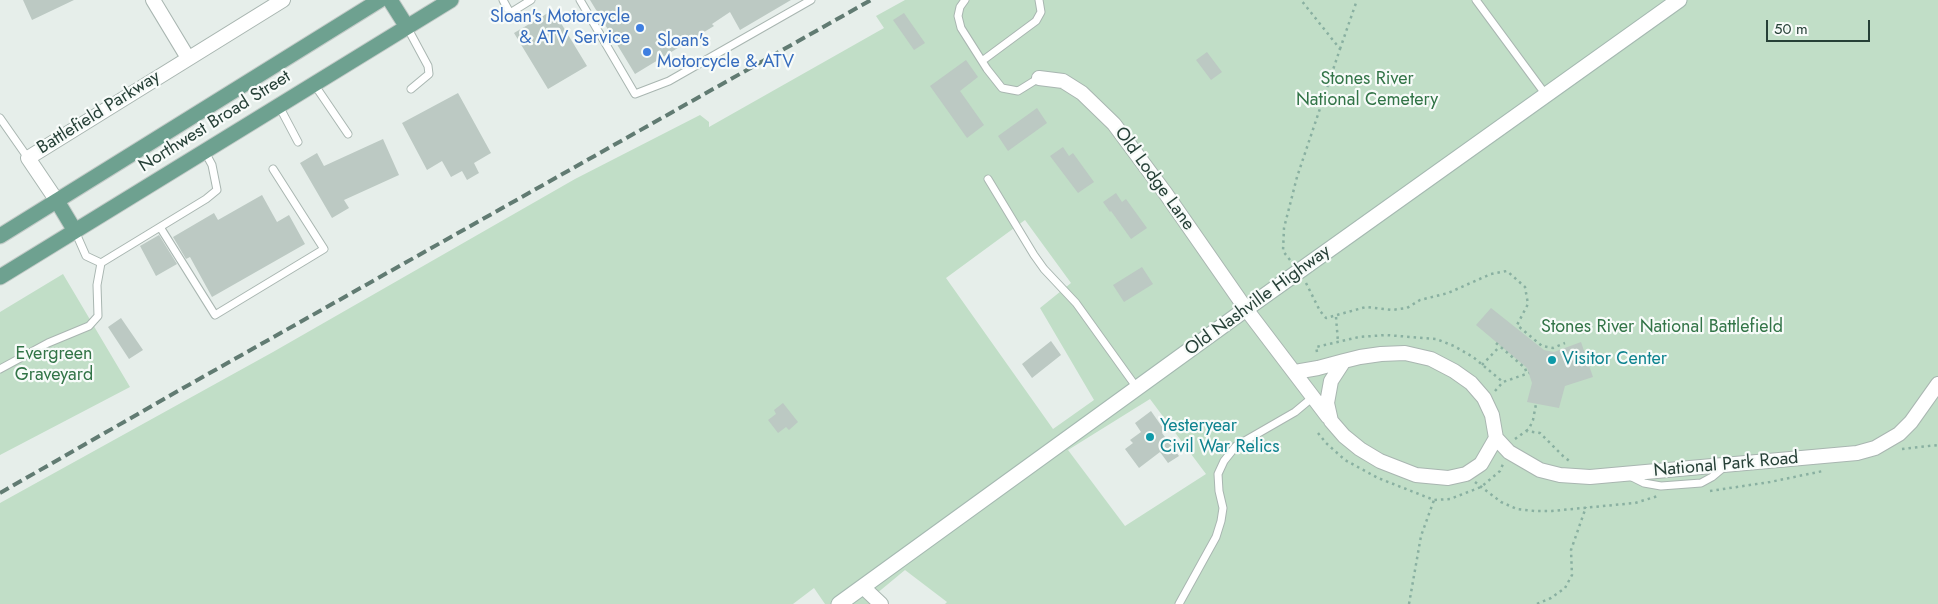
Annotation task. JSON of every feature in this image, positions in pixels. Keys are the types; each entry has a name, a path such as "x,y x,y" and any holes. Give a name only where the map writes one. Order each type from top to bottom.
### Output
{"main road":[{"name":"Northwest Broad Street","path":"0,236 380,0"},
{"path":"390,0 406,27"},
{"name":"Northwest Broad Street","path":"0,277 451,0"},
{"name":"Old Nashville Highway","path":"839,604 1679,0"},
{"path":"57,201 75,231"}],"street":[{"path":"153,0 188,58"},
{"name":"Battlefield Parkway","path":"57,201 28,158 283,0"},
{"name":"Old Lodge Lane","path":"1038,78 1063,81 1082,93 1114,124 1166,194 1246,310"},
{"path":"1246,310 1344,436 1360,450 1380,461 1416,475 1431,478 1448,478 1466,474 1481,464 1496,438 1492,416 1484,398 1470,383 1454,371 1431,359 1406,353 1381,354 1295,372"},
{"path":"1331,420 1326,403 1331,381 1344,361"},
{"name":"National Park Road","path":"1496,438 1509,452 1540,470 1560,475 1590,477 1857,453 1875,448 1899,434 1912,422 1938,384"},
{"path":"863,587 881,604"}],"lane":[{"path":"503,0 510,13 532,0"},
{"path":"580,0 635,94 669,81 811,0"},
{"path":"965,0 960,6 958,16 962,28 982,61 1002,88 1018,91 1038,78"},
{"path":"982,61 1036,21 1041,12 1039,0"},
{"path":"1476,0 1546,95"},
{"path":"406,27 428,66 429,74 411,89"},
{"path":"314,84 348,134"},
{"path":"278,106 298,142"},
{"path":"0,118 28,158"},
{"path":"0,369 48,343 89,326 98,316 97,285 101,263 206,199 217,190 212,165 204,151"},
{"path":"160,227 215,315 324,250 273,168"},
{"path":"988,179 1034,255 1044,269 1076,304 1137,388"},
{"path":"75,231 86,256 101,263"},
{"path":"1179,604 1216,537 1223,508 1218,474 1224,461 1236,446 1295,412 1314,397"}],"path":[{"path":"1301,0 1340,49"},
{"path":"1357,0 1297,177 1284,228 1283,251 1299,272 1320,312 1326,318 1336,317 1366,307 1392,310 1408,308 1420,300 1448,293 1491,274 1507,272 1525,287 1528,304 1517,325 1542,346 1553,348 1565,343"},
{"path":"1336,317 1338,342"},
{"path":"1492,394 1503,382 1528,373 1496,343"},
{"path":"1482,365 1500,346"},
{"path":"1318,433 1345,460 1378,478 1434,500 1450,499 1481,487 1500,471 1515,439 1530,429 1536,404"},
{"path":"1526,431 1540,433 1564,457 1576,465"},
{"path":"1409,604 1421,536 1434,500"},
{"path":"1537,604 1551,598 1565,588 1572,575 1571,550 1586,507"}],"green space":[{"name":"Stones River National Battlefield","path":"905,0 1938,0 1938,604 945,604 947,602 905,570 876,594 889,604 825,604 814,588 793,604 0,604 0,503 273,352 575,179 700,115 709,122 709,127 884,28 876,16","holes":["1025,220 1071,283 1040,308 1094,400 1053,429 946,278","1150,399 1206,474 1125,526 1068,450"]},
{"name":"Evergreen Graveyard","path":"63,274 130,387 0,455 0,312"}],"building":[{"path":"23,0 74,0 32,20"},
{"name":"Sloan's Motorcycle & ATV","path":"590,0 791,0 740,30 730,12 712,24 714,26 635,74"},
{"path":"553,10 587,66 548,89 514,33"},
{"path":"904,13 925,43 914,50 893,20"},
{"path":"1207,52 1222,72 1211,80 1196,60"},
{"path":"966,60 978,77 960,91 984,125 967,138 930,86"},
{"path":"458,93 491,153 474,163 479,173 467,180 462,171 451,177 442,161 427,170 402,123"},
{"path":"1037,108 1047,123 1008,151 998,136"},
{"path":"383,139 399,175 344,200 349,208 332,218 300,163 317,153 324,166"},
{"path":"1063,147 1069,156 1073,153 1094,182 1078,193 1050,156"},
{"path":"1116,193 1122,202 1126,199 1147,228 1131,239 1103,202"},
{"path":"262,195 277,222 289,215 305,244 212,297 190,257 186,259 173,237 214,213 218,220"},
{"path":"159,235 177,264 156,276 140,246"},
{"path":"1142,267 1153,284 1124,302 1113,285"},
{"name":"Visitor Center","path":"1491,308 1544,350 1554,352 1581,342 1593,377 1565,386 1559,408 1527,402 1532,383 1527,368 1476,325"},
{"path":"121,318 143,350 129,359 108,327"},
{"path":"1051,341 1061,355 1032,378 1022,364"},
{"path":"783,403 798,422 789,430 786,427 778,433 768,420 776,414 774,410"},
{"name":"Yesteryear Civil War Relics","path":"1151,411 1165,431 1162,433 1179,456 1168,463 1160,452 1139,468 1125,449 1133,443 1130,440 1141,432 1135,423"}],"railway":[{"path":"0,493 871,0"}],"place":[{"name":"Sloan's Motorcycle & ATV Service","path":"640,28"},
{"name":"Sloan's Motorcycle & ATV","path":"647,52"},
{"name":"Visitor Center","path":"1552,360"},
{"name":"Yesteryear Civil War Relics","path":"1150,437"}],"park label":[{"name":"Stones River National Cemetery","path":"1367,90"}]}
